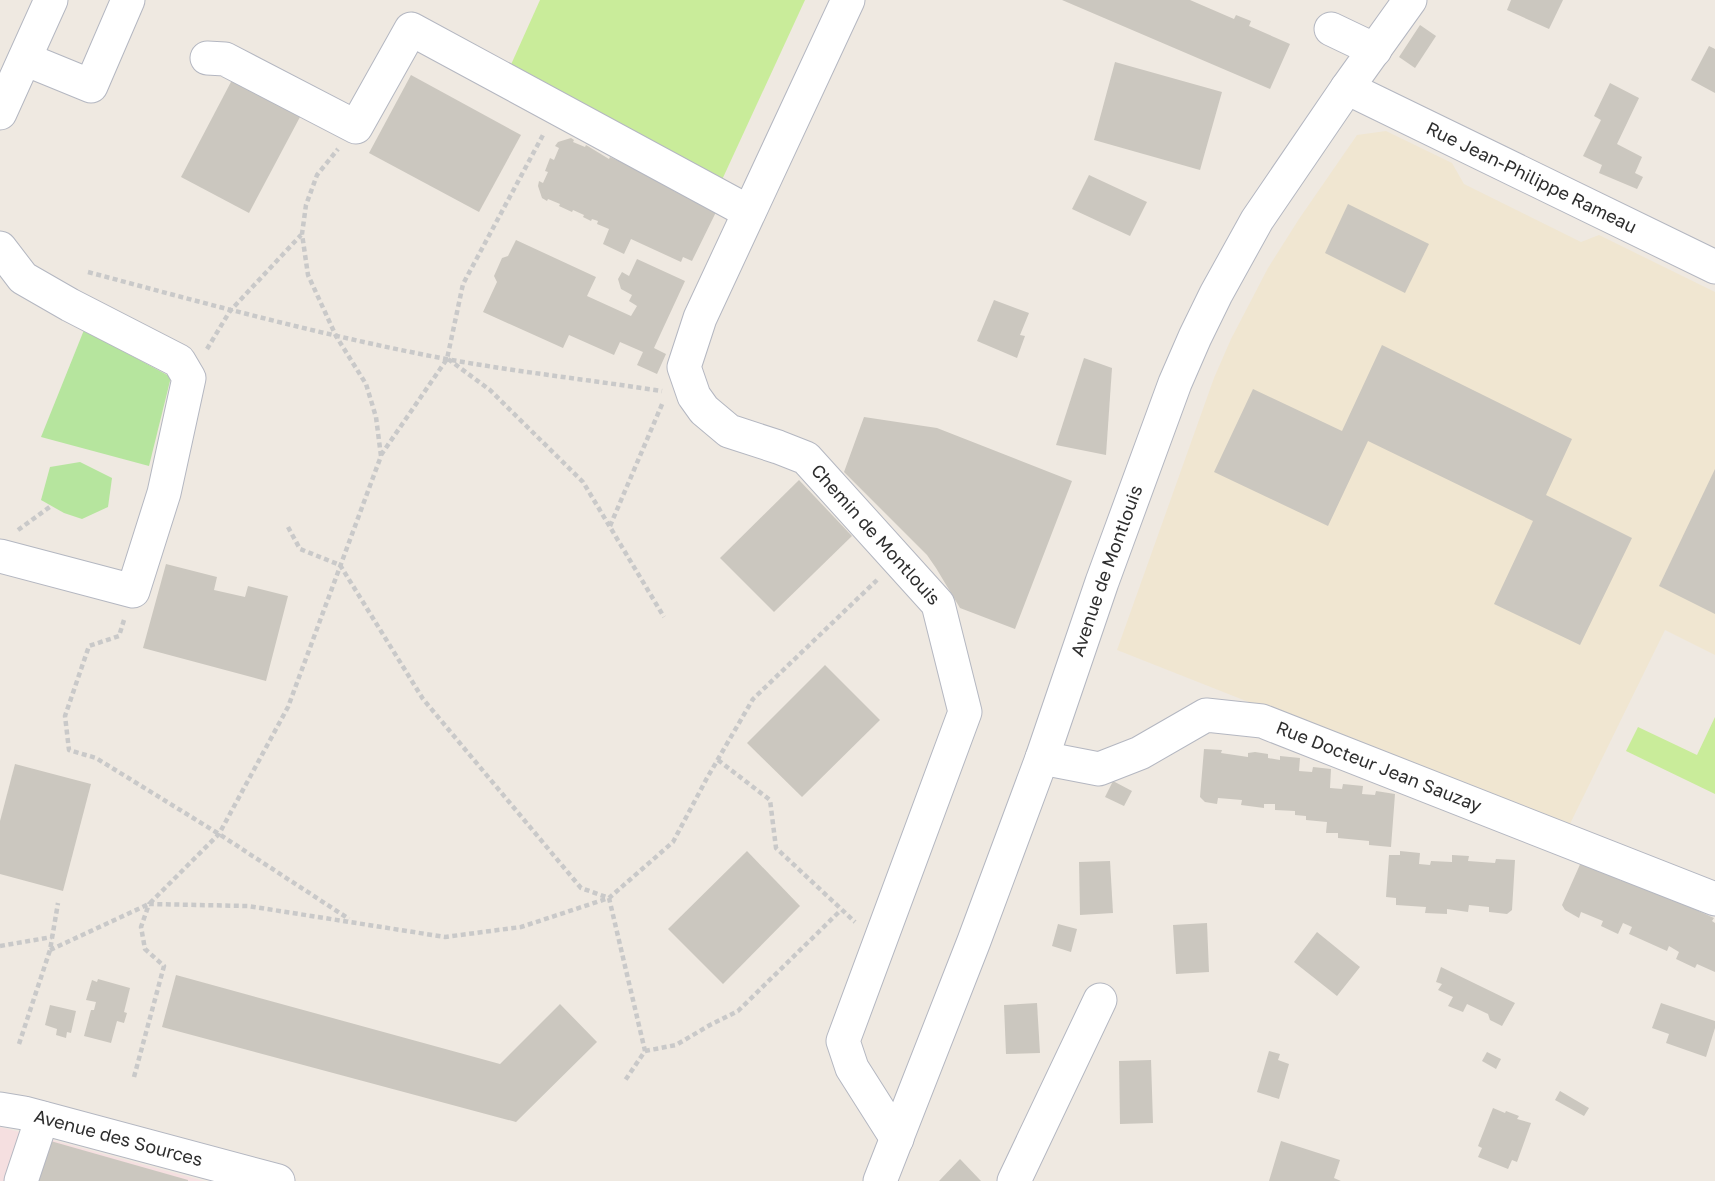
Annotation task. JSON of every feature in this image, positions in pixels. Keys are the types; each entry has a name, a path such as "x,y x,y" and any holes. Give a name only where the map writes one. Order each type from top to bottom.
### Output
{"street":[{"path":"0,113 51,0"},
{"path":"25,59 91,86 128,0"},
{"name":"Chemin de Montlouis","path":"848,0 700,318 684,367 694,396 704,410 729,431 806,458 938,604 965,712 843,1041 852,1068 897,1139"},
{"name":"Avenue de Montlouis","path":"880,1181 974,941 1042,758 1102,582 1175,383 1195,337 1257,220 1410,0"},
{"path":"207,58 225,60 356,127 411,29 749,212"},
{"path":"1331,29 1375,50"},
{"name":"Rue Jean-Philippe Rameau","path":"1347,88 1715,267"},
{"path":"0,248 23,278 69,305 179,361 189,378 164,494 132,591 5,546"},
{"name":"Rue Docteur Jean Sauzay","path":"1042,758 1099,769 1140,753 1206,715 1262,722 1715,898"},
{"path":"1014,1181 1100,1000"},
{"name":"Avenue des Sources","path":"0,1109 278,1181"},
{"path":"21,1181 42,1118"}],"path":[{"path":"50,950 149,904 219,834 288,707 381,456 447,359 463,284 557,108"},
{"path":"356,127 317,176 306,205 302,234 308,275 336,336 366,384 376,417 381,456"},
{"path":"189,378 230,311 302,234"},
{"path":"88,272 230,311 336,336 447,359 667,392 610,527"},
{"path":"447,359 490,390 583,482 664,617"},
{"path":"5,546 51,506"},
{"path":"288,527 300,550 341,565 423,699 581,888 609,898"},
{"path":"149,904 248,906 445,937 522,927 609,898 673,842 753,699 898,560"},
{"path":"132,591 119,636 89,646 65,716 69,750 96,758 353,921"},
{"path":"718,760 770,800 776,848 879,943"},
{"path":"609,898 645,1051"},
{"path":"19,1044 50,950 58,903"},
{"path":"134,1077 164,967 145,949 141,927 149,904"},
{"path":"624,1082 645,1051 676,1045 738,1011 841,910"},
{"path":"0,946 52,937"}],"shaded area":[{"path":"1386,131 1452,163 1464,184 1581,242 1599,235 1715,292 1715,655 1665,630 1568,828 1117,650 1214,378 1231,339 1268,268 1357,135"},
{"path":"0,1127 56,1141 204,1181 0,1181"}],"green space":[{"path":"540,0 805,0 721,182 509,69"},
{"path":"84,330 171,377 149,466 41,437"},
{"path":"80,462 112,478 108,507 82,519 64,513 41,500 50,467"},
{"path":"1715,717 1715,794 1626,751 1638,727 1697,755"}],"building":[{"path":"1062,0 1190,0 1234,19 1236,15 1251,21 1249,26 1290,44 1270,89"},
{"path":"1511,0 1563,0 1549,29 1507,10"},
{"path":"1420,25 1436,36 1415,68 1399,57"},
{"path":"1709,46 1715,49 1715,93 1691,80"},
{"path":"1115,62 1222,92 1200,170 1094,140"},
{"path":"411,75 521,135 479,212 369,153"},
{"path":"232,80 300,117 249,213 181,177"},
{"path":"1610,83 1639,98 1617,144 1642,157 1635,173 1643,177 1637,189 1599,173 1602,165 1583,156 1601,120 1594,116"},
{"path":"571,138 573,142 585,147 586,145 609,159 610,157 676,187 674,191 717,210 692,261 683,257 681,262 631,239 624,254 603,244 609,229 597,224 598,221 591,221 583,217 584,215 542,198 539,181 543,183 550,158 554,160 559,148 555,146 558,142"},
{"path":"1089,175 1147,202 1130,236 1072,209"},
{"path":"1348,204 1429,244 1405,293 1325,253"},
{"path":"516,240 596,277 587,296 631,316 637,306 629,301 632,295 621,289 618,279 622,272 629,276 637,259 685,281 654,348 666,354 657,374 637,365 643,352 620,342 614,355 569,335 563,348 483,312 497,282 494,276 502,258 508,256"},
{"path":"994,300 1029,313 1020,335 1025,336 1017,358 977,341"},
{"path":"1382,345 1572,439 1546,495 1632,538 1580,645 1494,604 1533,521 1368,441 1328,526 1214,472 1253,389 1342,431"},
{"path":"1084,358 1112,368 1106,455 1056,445"},
{"path":"864,417 937,428 1072,481 1015,629 960,608 927,555 844,472"},
{"path":"1715,469 1715,614 1659,586"},
{"path":"799,480 852,536 774,612 720,558"},
{"path":"166,564 217,577 214,590 245,597 248,586 288,596 266,681 143,648"},
{"path":"825,665 880,720 802,797 747,743"},
{"path":"1204,749 1222,750 1221,753 1248,757 1248,753 1255,752 1280,760 1280,756 1300,758 1299,771 1312,772 1313,767 1331,769 1330,788 1342,789 1343,784 1363,786 1362,794 1375,795 1376,791 1395,794 1391,847 1369,845 1369,841 1338,838 1338,833 1326,833 1327,822 1306,820 1306,816 1295,815 1295,811 1275,810 1275,804 1264,804 1264,808 1241,805 1242,800 1218,798 1217,804 1205,802 1200,797"},
{"path":"15,764 91,784 63,891 0,874 0,821"},
{"path":"1113,781 1132,791 1124,806 1105,797"},
{"path":"747,851 800,906 723,984 668,929"},
{"path":"1400,851 1420,853 1419,864 1430,865 1431,861 1452,862 1452,855 1469,856 1468,861 1495,863 1496,859 1515,860 1512,910 1507,914 1489,912 1489,907 1469,905 1468,912 1447,909 1447,914 1425,913 1426,907 1396,905 1396,898 1386,897 1389,855 1400,855"},
{"path":"1582,860 1622,881 1624,877 1714,918 1715,972 1697,964 1695,968 1676,959 1679,952 1669,946 1667,951 1629,934 1632,927 1623,923 1618,934 1601,926 1603,921 1581,912 1579,918 1565,910 1562,905"},
{"path":"1110,861 1113,913 1080,915 1079,862"},
{"path":"1207,923 1209,972 1176,974 1173,925"},
{"path":"1058,924 1077,929 1071,952 1052,946"},
{"path":"1317,932 1360,967 1337,996 1294,962"},
{"path":"1441,967 1515,1003 1502,1026 1490,1020 1488,1014 1467,1004 1463,1012 1448,1006 1453,997 1438,990 1442,984 1436,982"},
{"path":"176,975 500,1064 560,1004 597,1042 516,1122 162,1027"},
{"path":"98,979 130,988 124,1023 117,1021 111,1043 84,1036 96,1002 86,1000 92,980 97,982"},
{"path":"1037,1003 1040,1053 1006,1054 1004,1005"},
{"path":"1661,1003 1715,1021 1706,1057 1666,1043 1669,1034 1652,1028"},
{"path":"50,1005 76,1011 71,1033 67,1032 66,1038 56,1035 57,1029 45,1025"},
{"path":"1269,1051 1280,1054 1278,1060 1289,1064 1279,1099 1257,1092"},
{"path":"1487,1052 1501,1059 1496,1069 1482,1061"},
{"path":"1151,1060 1153,1123 1120,1124 1119,1061"},
{"path":"1560,1091 1589,1108 1584,1116 1555,1100"},
{"path":"1493,1108 1519,1116 1517,1119 1531,1123 1517,1162 1512,1160 1508,1169 1478,1157 1482,1148 1478,1146"},
{"path":"47,1140 188,1180 188,1181 32,1181"},
{"path":"1281,1141 1340,1160 1334,1178 1341,1181 1269,1181"},
{"path":"960,1159 981,1181 939,1181"}]}
